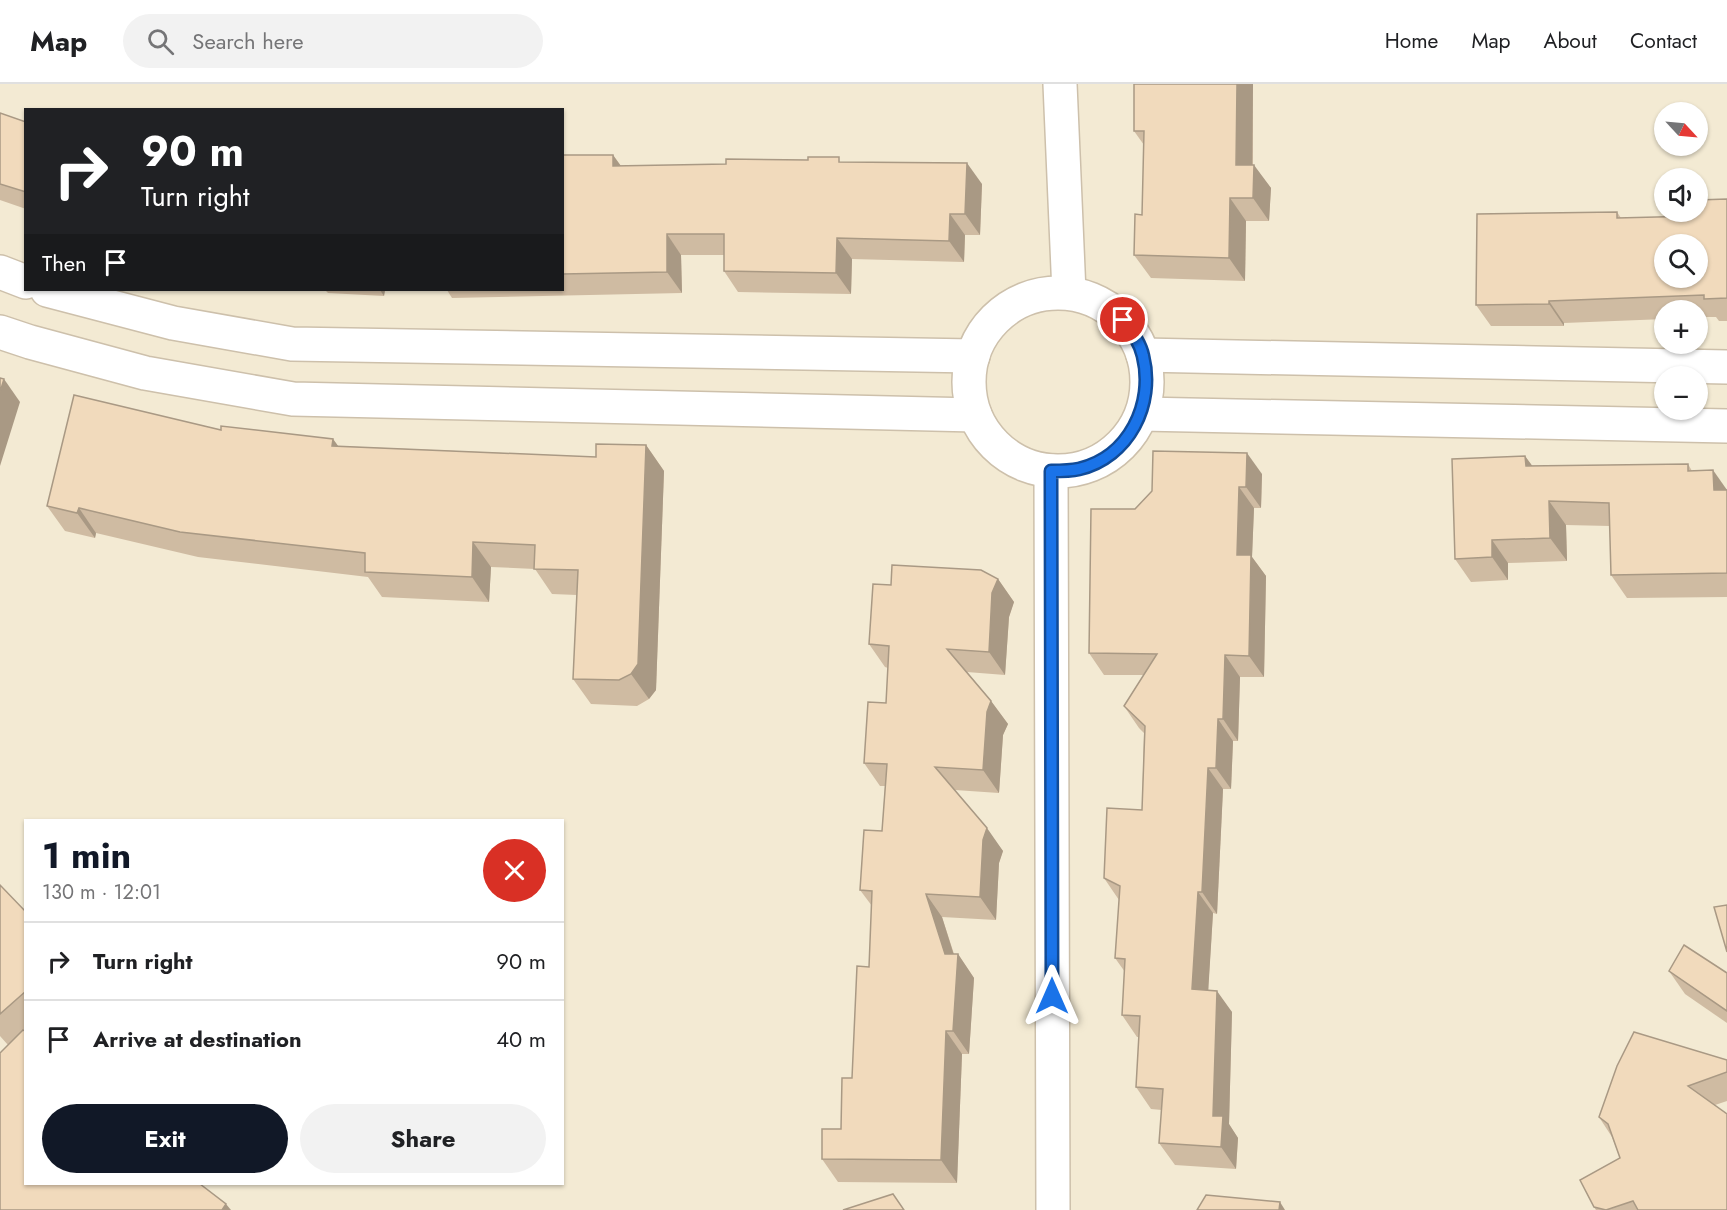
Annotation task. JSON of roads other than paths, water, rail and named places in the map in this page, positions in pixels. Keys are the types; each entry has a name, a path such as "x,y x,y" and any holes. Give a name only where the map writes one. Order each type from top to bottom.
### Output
{"street":[{"path":"1060,84 1069,293"},
{"path":"0,272 24,281"},
{"path":"51,291 173,324 292,344 973,356"},
{"path":"1069,293 1089,297 1107,307 1123,320 1136,337 1143,355 1148,384 1142,414 1127,439 1106,458 1079,469 1051,471 1031,468 1013,459 984,433 975,415 969,385 973,356 987,328 1010,307 1039,295 1069,293"},
{"path":"0,332 145,373 293,399 975,415"},
{"path":"1143,355 1727,367"},
{"path":"1142,414 1727,426"},
{"path":"1051,471 1053,1210"}]}
